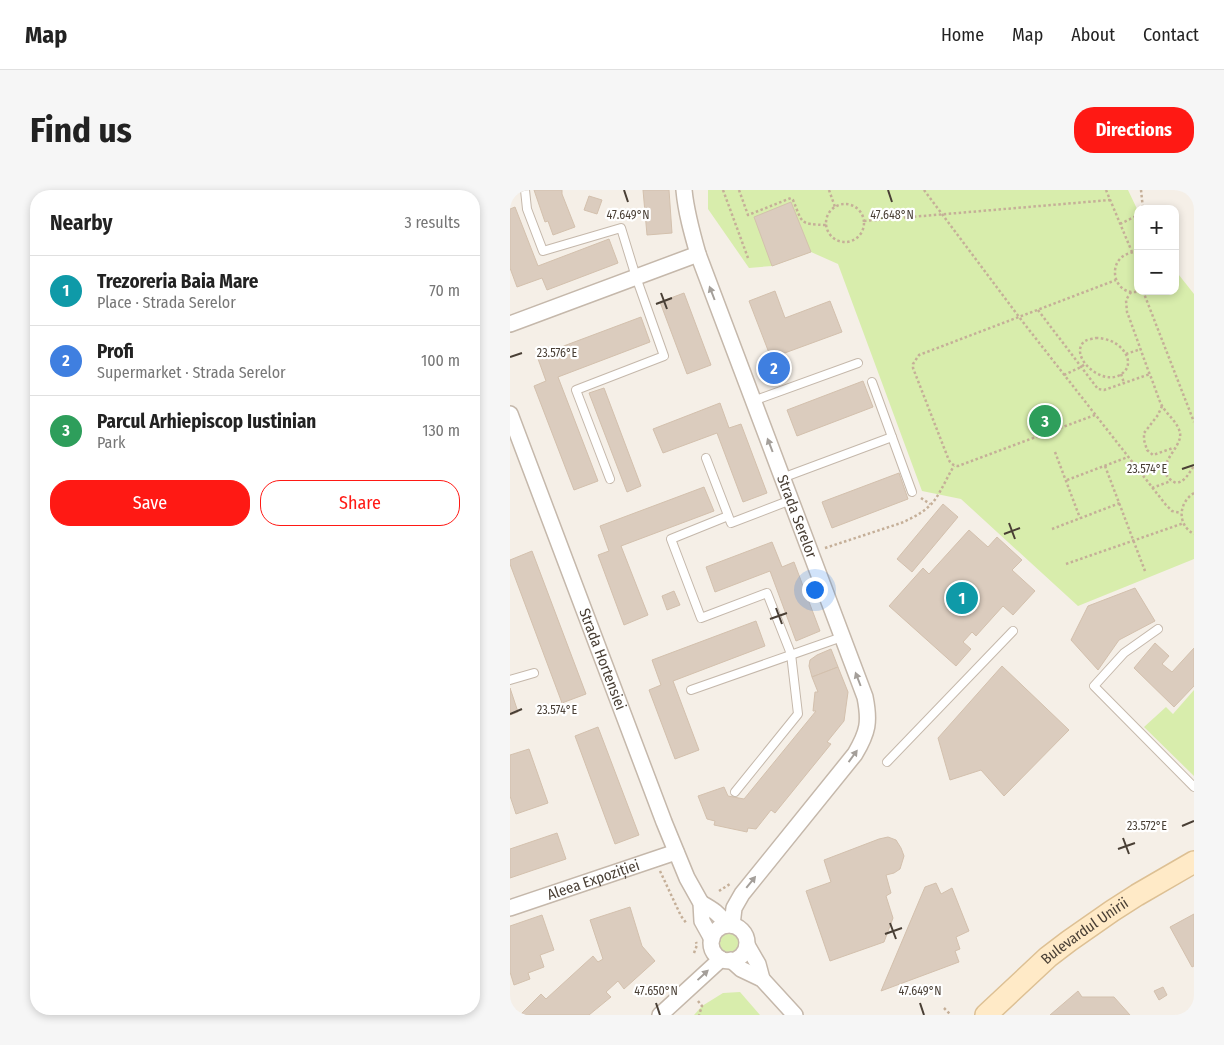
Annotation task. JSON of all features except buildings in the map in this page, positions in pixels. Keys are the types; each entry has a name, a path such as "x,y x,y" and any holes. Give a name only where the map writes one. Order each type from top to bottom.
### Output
{"main road":[{"name":"Bulevardul Unirii","path":"986,1015 1048,957 1088,927 1157,882 1194,862"}],"street":[{"name":"Strada Serelor","path":"684,190 691,230 698,254 865,697 868,712 868,726 856,754 742,894 734,908 730,925"},
{"path":"510,324 698,254"},
{"name":"Strada Hortensiei","path":"510,414 676,852 687,878 701,903 702,920 712,939"},
{"name":"Aleea Expoziției","path":"510,908 676,852"},
{"name":"Strada Hortensiei","path":"701,903 716,912 730,925"},
{"path":"762,979 758,964 747,945 745,934 742,930 730,925 722,926 717,930 712,939 713,950 717,955 762,979 795,1015"},
{"path":"660,1015 726,959 737,959 742,955 747,945"}],"lane":[{"path":"524,190 527,209 543,251 621,228 664,356 576,390 610,479"},
{"path":"754,401 858,363"},
{"path":"872,382 912,492"},
{"path":"782,478 892,437"},
{"path":"706,458 731,523 790,500"},
{"path":"728,516 671,539 701,618 767,594 791,654 798,714 735,792"},
{"path":"1158,629 1124,653 1094,686 1194,787"},
{"path":"887,762 1014,631"},
{"path":"691,690 842,637"},
{"path":"510,680 534,672"}],"path":[{"path":"723,190 748,258"},
{"path":"739,190 748,215 791,198 801,220 805,224 826,225"},
{"path":"829,190 836,207"},
{"path":"924,190 1019,317 1152,488 1172,511 1181,513"},
{"path":"1106,190 1132,252 1121,257 1117,262 1114,274 1120,286 1125,290 1134,292"},
{"path":"1141,190 1143,205"},
{"path":"864,221 1110,200"},
{"path":"841,205 853,206 862,215 864,227 853,241 841,242 835,240 827,231 828,214 836,207 841,205"},
{"path":"1120,224 1134,217"},
{"path":"954,466 948,458 917,377 913,364 919,355 1116,280"},
{"path":"1130,292 1126,300 1127,312 1162,405 1176,424 1180,433 1180,439 1167,461 1165,469 1167,476 1171,481 1180,482 1186,479 1194,466"},
{"path":"1144,295 1194,422"},
{"path":"1038,310 1098,389 1104,390 1150,374"},
{"path":"1096,338 1113,342 1126,354 1129,361 1128,368 1121,374 1109,378 1096,374 1084,364 1080,352 1086,340 1096,338"},
{"path":"1126,354 1141,349"},
{"path":"1064,375 1084,364"},
{"path":"1121,374 1124,383"},
{"path":"1162,405 1158,415 1144,433 1147,450 1153,455 1175,448"},
{"path":"954,466 1095,415"},
{"path":"1055,452 1080,518"},
{"path":"1066,481 1128,457"},
{"path":"811,553 912,519 934,501 954,466"},
{"path":"1105,466 1145,570"},
{"path":"1152,488 1171,481"},
{"path":"1194,493 1186,499 1181,513 1186,527 1194,534"},
{"path":"1052,529 1120,503"},
{"path":"1066,564 1184,523"},
{"path":"659,870 681,916"},
{"path":"719,891 730,884"},
{"path":"695,997 702,1006 699,1015"},
{"path":"944,1008 951,1015"}],"green space":[{"path":"708,190 1128,190 1135,205 1134,295 1179,295 1179,275 1194,294 1194,559 1078,606 961,499 922,491 838,264 811,252 772,266 749,268 708,209"},
{"path":"1194,690 1194,776 1144,727 1166,707 1173,714"},
{"path":"725,933 733,933 739,939 739,947 733,953 725,953 719,947 719,939"},
{"path":"740,992 760,1015 694,1015 702,1006 723,993"}],"place":[{"name":"Profi","path":"774,368"},
{"name":"Parcul Arhiepiscop Iustinian","path":"1045,421"},
{"name":"Trezoreria Baia Mare","path":"962,598"}]}
